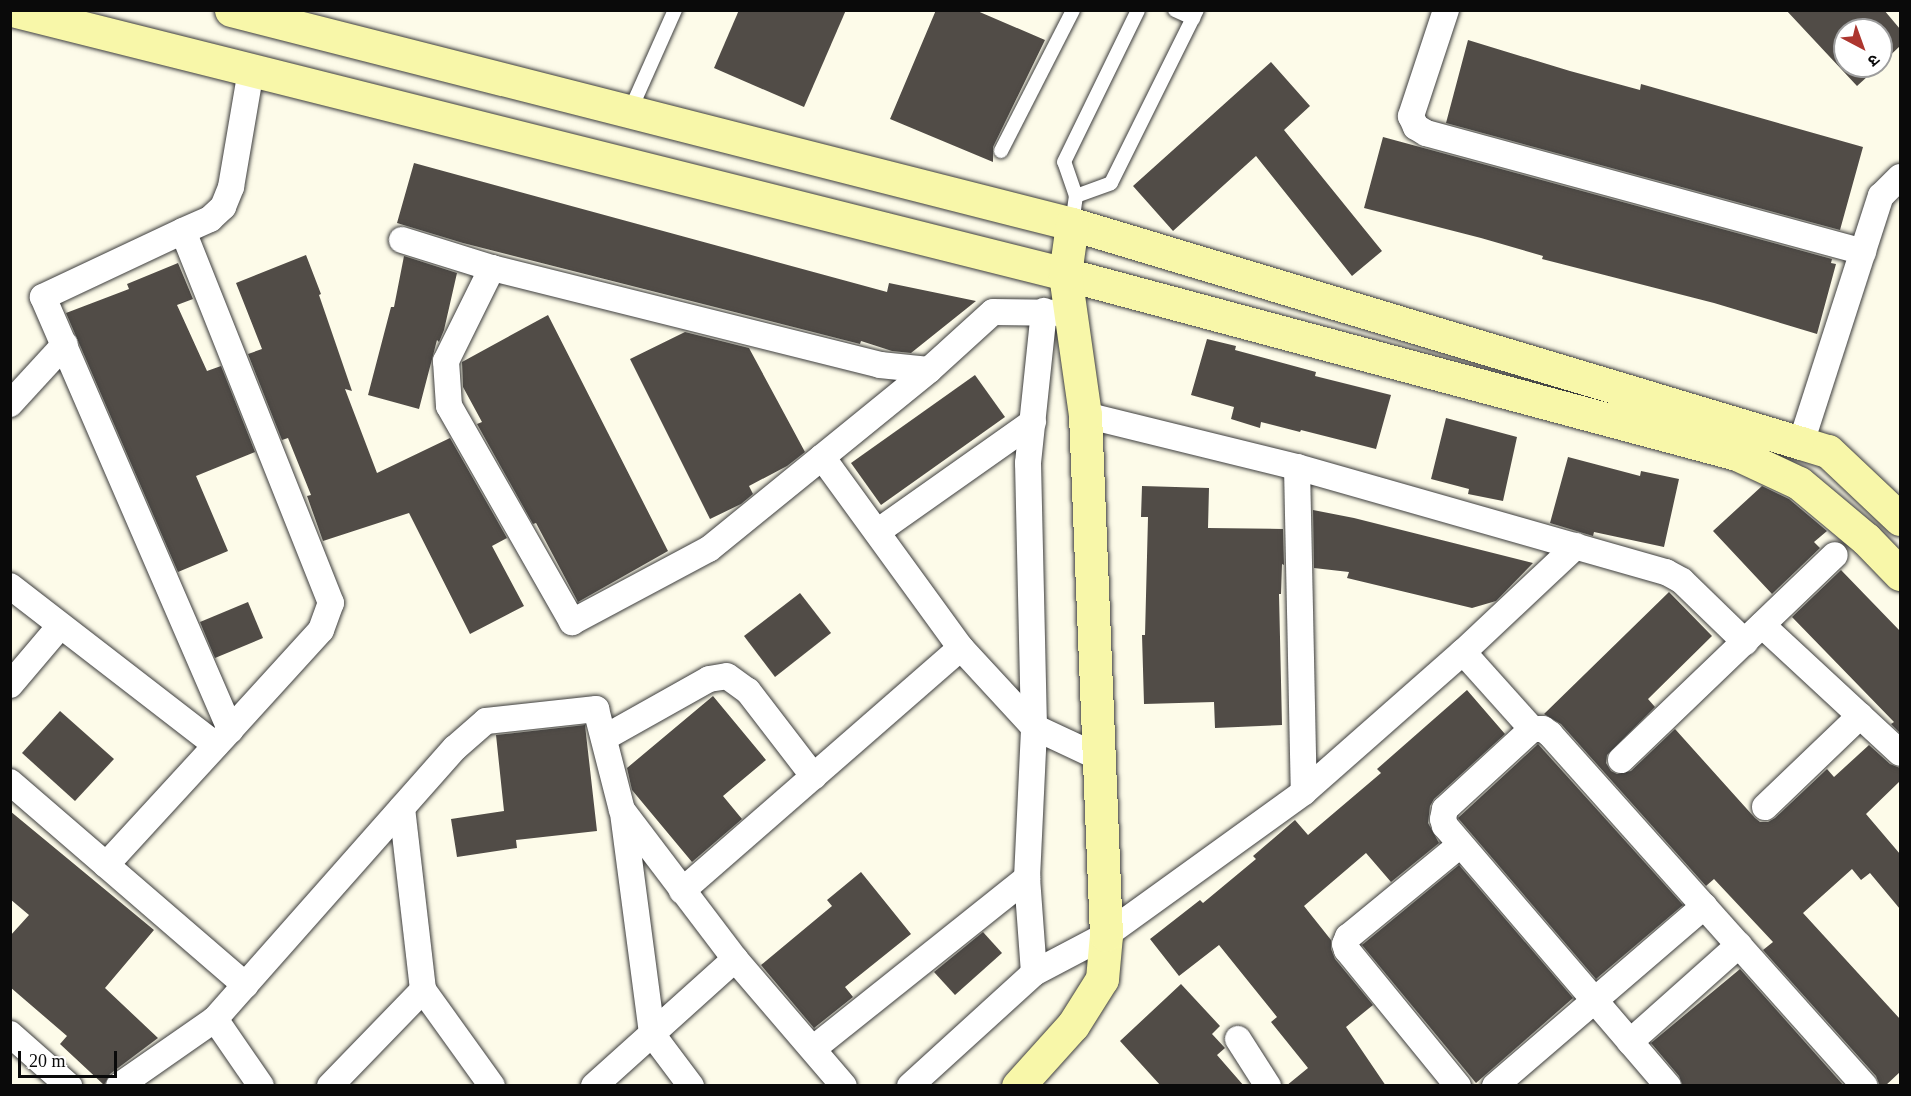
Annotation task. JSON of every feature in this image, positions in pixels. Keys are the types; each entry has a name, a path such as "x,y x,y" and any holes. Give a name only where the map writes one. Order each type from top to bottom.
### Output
{"street":[{"path":"12,10 1065,274 1737,454 1799,483 1866,539 1900,574"},
{"path":"231,10 629,113 1074,210 1828,452 1900,519"},
{"path":"1446,10 1411,116 1416,127 1426,133 1863,252"},
{"path":"223,738 65,344 43,297 210,219 223,207 231,187 251,70"},
{"path":"1801,443 1881,196 1900,177"},
{"path":"1034,973 1028,878 1034,727 1028,463 1032,422 1058,312 1074,210"},
{"path":"106,865 321,630 331,603 183,231"},
{"path":"402,240 492,268 880,365 929,370"},
{"path":"492,268 446,361 449,406 572,622 709,549 929,370 993,312 1058,312"},
{"path":"1018,1086 1072,1025 1102,979 1106,934 1084,415 1058,312"},
{"path":"10,404 65,344"},
{"path":"1084,415 1297,467 1676,576 1860,716 1900,753"},
{"path":"877,532 1032,422"},
{"path":"822,457 961,648 1034,727 1098,757"},
{"path":"1297,467 1304,792"},
{"path":"910,1086 1034,973 1106,934 1304,792 1463,652 1576,546"},
{"path":"1621,760 1834,555"},
{"path":"10,586 60,626 223,738"},
{"path":"10,685 60,626"},
{"path":"682,891 961,648"},
{"path":"1463,652 1532,729"},
{"path":"604,738 709,679 727,676 748,691 814,777"},
{"path":"119,1086 215,1019 455,748 486,721 596,709 622,810 652,1034 691,1086"},
{"path":"1765,807 1860,716"},
{"path":"1668,1086 1445,826 1443,819 1445,809 1532,729 1543,729 1550,734 1865,1086"},
{"path":"10,782 245,985"},
{"path":"402,808 423,990 492,1086"},
{"path":"622,810 735,959 814,1048 844,1086"},
{"path":"1458,1086 1347,950 1345,944 1348,938 1460,845"},
{"path":"814,1048 1028,878"},
{"path":"1495,1086 1704,906"},
{"path":"1630,1042 1739,945"},
{"path":"594,1086 735,959"},
{"path":"330,1086 423,990"},
{"path":"215,1019 261,1086"},
{"path":"10,1034 69,1086"},
{"path":"1238,1039 1268,1086"}],"lane":[{"path":"629,113 675,10"},
{"path":"1000,151 1073,10"},
{"path":"1138,10 1064,162 1074,210 1111,183 1195,14 1175,10"}],"building":[{"path":"739,10 846,10 804,107 714,68"},
{"path":"936,10 975,10 1045,40 993,147 993,162 890,119"},
{"path":"1786,10 1884,10 1891,18 1833,18 1833,60"},
{"path":"1893,21 1900,29 1900,46 1893,53"},
{"path":"1468,40 1640,90 1641,84 1863,147 1840,230 1446,123"},
{"path":"1271,62 1310,106 1284,130 1382,251 1352,276 1256,156 1173,231 1133,186"},
{"path":"1850,78 1866,78 1857,86"},
{"path":"1383,137 1832,259 1831,263 1836,264 1817,334 1714,303 1542,259 1543,256 1481,238 1364,208"},
{"path":"414,163 887,292 889,283 976,301 911,353 892,351 861,341 860,344 463,243 397,223"},
{"path":"306,255 352,391 345,389 377,473 450,438 507,538 492,546 524,606 470,634 409,513 323,541 307,496 311,495 288,438 282,440 248,354 262,349 236,283"},
{"path":"404,256 457,273 444,330 439,342 437,340 419,409 368,395 391,307 394,307"},
{"path":"178,263 193,299 177,305 207,371 221,366 255,452 196,476 228,551 178,572 66,313 129,289 127,284"},
{"path":"548,315 668,551 578,602 536,523 533,524 477,424 482,422 463,387 462,362"},
{"path":"685,332 749,348 805,452 787,466 749,486 753,494 741,504 710,519 630,359"},
{"path":"1207,339 1236,346 1235,350 1316,372 1315,376 1391,395 1376,449 1261,422 1260,428 1231,419 1234,407 1191,395"},
{"path":"975,375 1005,417 881,505 851,463"},
{"path":"1446,418 1517,437 1503,501 1468,494 1469,489 1431,479"},
{"path":"1568,457 1640,476 1641,471 1679,479 1664,547 1594,532 1593,536 1550,523"},
{"path":"1142,486 1209,488 1208,528 1283,529 1284,565 1282,564 1281,594 1279,594 1282,725 1215,728 1214,702 1144,704 1142,635 1145,635 1148,517 1141,517"},
{"path":"1762,486 1789,499 1827,531 1814,542 1820,548 1772,594 1713,531"},
{"path":"1313,510 1354,518 1533,563 1496,601 1472,608 1347,578 1349,572 1314,568"},
{"path":"1841,570 1900,631 1900,733 1891,724 1894,722 1792,617"},
{"path":"1669,592 1712,636 1648,699 1655,707 1607,755 1606,763 1611,771 1617,774 1631,771 1675,729 1755,818 1760,822 1768,822 1827,769 1834,777 1869,745 1890,764 1900,768 1900,781 1866,814 1900,854 1900,909 1870,873 1861,880 1852,869 1803,913 1900,1019 1900,1072 1885,1086 1880,1086 1876,1076 1763,950 1773,942 1714,879 1706,886 1561,724 1544,714"},
{"path":"800,593 831,633 775,677 744,636"},
{"path":"248,602 263,638 215,658 200,622"},
{"path":"1467,690 1505,734 1434,799 1430,806 1428,823 1439,843 1391,882 1366,853 1304,906 1331,940 1331,949 1335,959 1373,1005 1346,1027 1386,1086 1286,1086 1308,1068 1271,1022 1277,1017 1219,945 1179,976 1150,939 1200,900 1203,903 1256,859 1253,856 1295,820 1308,835 1381,773 1377,769"},
{"path":"713,696 766,760 723,796 742,819 692,862 632,790 627,768"},
{"path":"60,711 114,759 75,801 22,753"},
{"path":"585,725 597,831 516,840 517,848 457,857 451,819 504,811 496,735"},
{"path":"1538,744 1683,905 1596,979 1458,818"},
{"path":"10,811 154,930 105,988 158,1038 110,1074 104,1085 60,1044 67,1036 10,987 10,936 29,915 10,899"},
{"path":"1459,865 1573,998 1476,1083 1362,945"},
{"path":"861,872 911,934 845,987 853,997 814,1028 761,965 832,906 827,900"},
{"path":"983,932 1002,953 955,995 934,972"},
{"path":"1740,969 1844,1086 1683,1086 1679,1076 1651,1043"},
{"path":"1181,984 1220,1026 1212,1034 1225,1048 1217,1055 1244,1086 1161,1086 1120,1041"}]}
